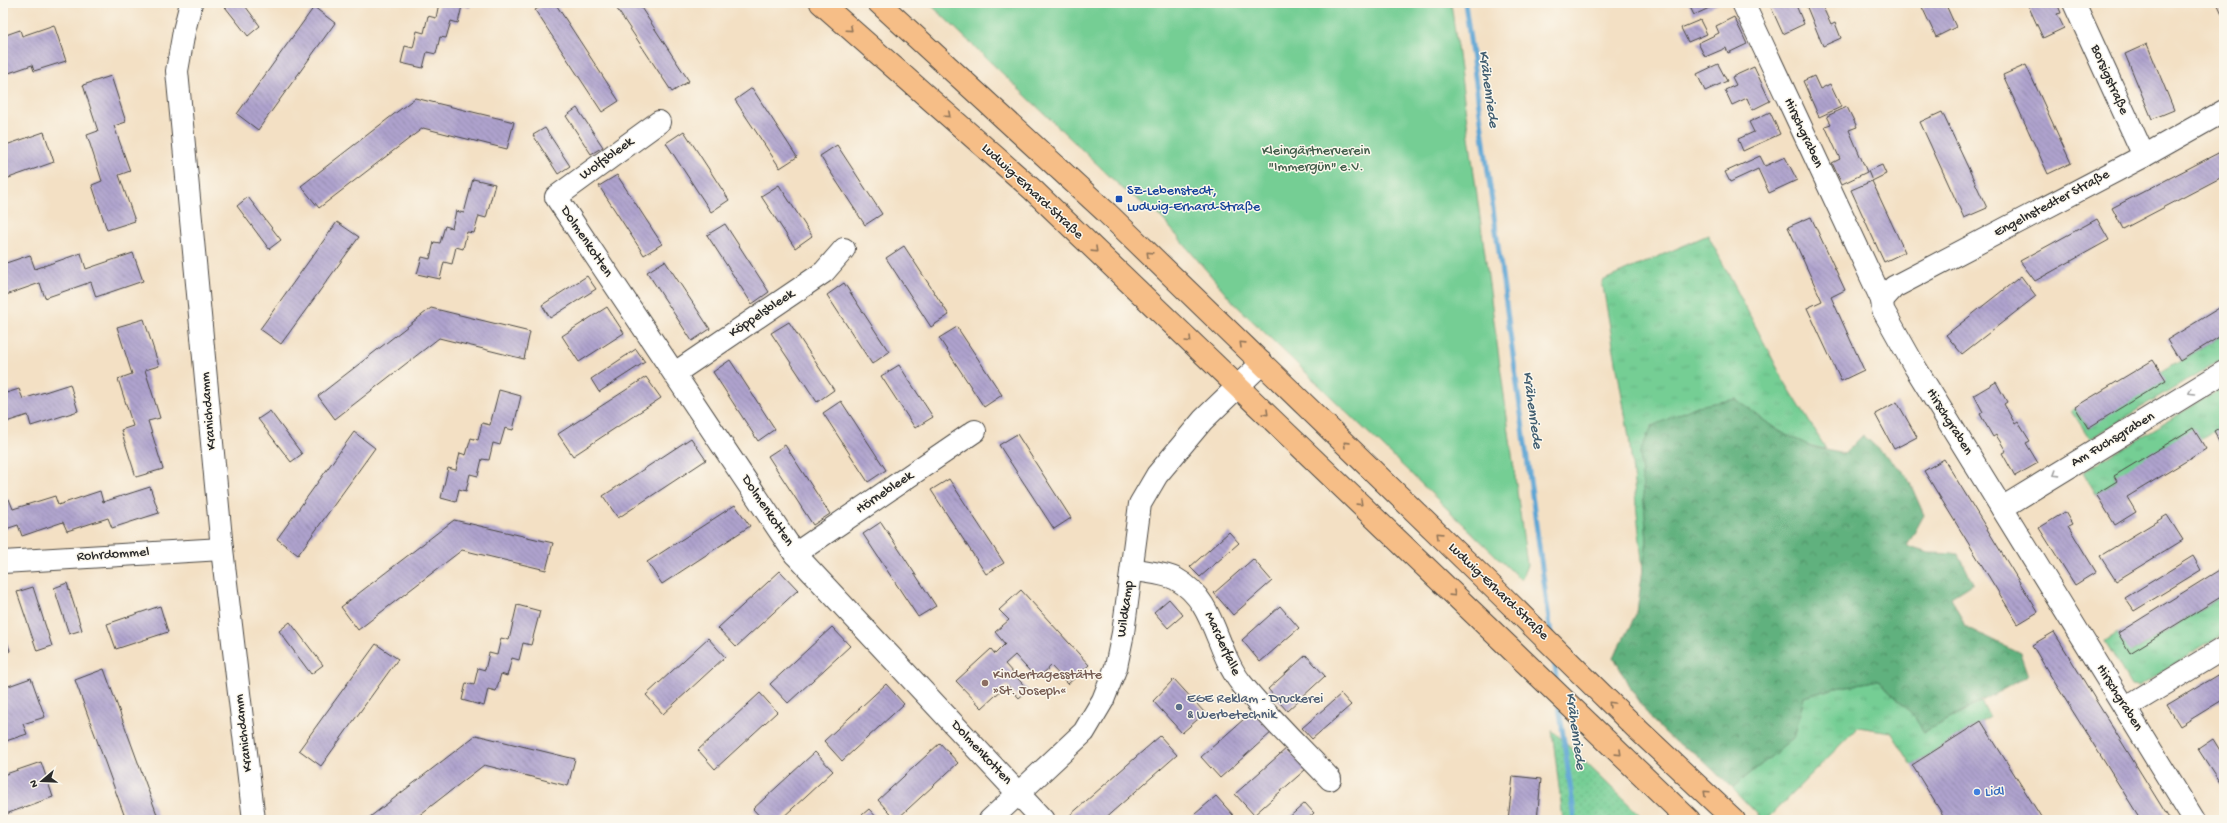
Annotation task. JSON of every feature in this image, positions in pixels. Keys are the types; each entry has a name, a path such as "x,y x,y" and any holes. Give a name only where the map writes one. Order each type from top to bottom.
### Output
{"main road":[{"name":"Ludwig-Erhard-Straße","path":"821,3 1033,190 1689,820"},
{"name":"Ludwig-Erhard-Straße","path":"879,3 1101,208 1537,630 1635,727 1734,820"}],"street":[{"name":"Kranichdamm","path":"191,3 184,31 177,71 222,549 254,820"},
{"name":"Hirschgraben","path":"1743,3 1882,300 1883,310 1914,367 2194,820"},
{"name":"Borsigstraße","path":"2074,3 2144,156"},
{"name":"Engelnstedter Straße","path":"1882,300 1894,287 2144,156 2224,111"},
{"name":"Wolfsbleek","path":"556,197 659,122"},
{"name":"Dolmenkotten","path":"556,197 795,554 1043,820"},
{"name":"Köppelsbleek","path":"675,373 824,272 844,249"},
{"path":"1238,386 1262,363"},
{"name":"Am Fuchsgraben","path":"2002,508 2224,372"},
{"name":"Wildkamp","path":"990,820 1084,732 1103,700 1116,667 1123,633 1140,504 1157,475 1203,420 1238,386"},
{"name":"Hörnebleek","path":"795,554 975,431"},
{"name":"Rohrdommel","path":"3,562 222,549"},
{"name":"Marderfalle","path":"1132,570 1175,578 1188,588 1204,605 1219,643 1240,682 1330,779"},
{"path":"2125,708 2224,648"}],"green space":[{"name":"Kleingärtnerverein \"Immergün\" e.V.","path":"929,3 1451,3 1527,565 1521,580 1235,304 1161,217 1123,189"},
{"path":"1708,235 1783,379 1826,449 1789,437 1767,423 1736,399 1640,452 1647,540 1643,570 1629,437 1602,281"},
{"path":"2224,334 2224,358 2090,439 2071,410 2075,407 2088,428 2161,373"},
{"path":"2224,387 2224,425 2200,440 2114,476 2117,481 2096,494 2083,472"},
{"path":"1736,399 1778,431 1813,447 1844,454 1863,435 1906,474 1924,515 1907,546 1929,553 1959,554 1973,583 1951,597 1965,626 2020,653 2028,676 1924,732 1915,718 1879,680 1831,689 1804,697 1794,738 1732,788 1695,753 1675,742 1652,720 1629,686 1614,657 1637,612 1647,540 1640,452 1652,426 1697,406"},
{"path":"2224,595 2224,634 2139,686 2131,685 2105,641 2118,633 2131,653"},
{"path":"1879,680 1915,718 1924,732 1981,702 1990,716 1912,765 1891,732 1858,727 1766,820 1763,820 1732,788 1794,738 1804,697 1831,689"},
{"path":"1552,730 1645,820 1563,820"}],"building":[{"path":"222,3 243,3 260,26 248,36"},
{"path":"439,3 471,3 470,8 462,6 458,23 451,21 446,38 440,37 436,54 427,52 423,68 401,63 405,46 413,48 417,31 424,33 428,16 436,18"},
{"path":"547,3 555,3 619,101 602,112 535,10"},
{"path":"613,3 638,3 689,81 672,92"},
{"path":"1688,3 1720,3 1694,15"},
{"path":"1769,3 1795,3 1804,24 1783,34"},
{"path":"1807,3 1821,3 1831,25 1835,23 1841,38 1823,46 1806,5"},
{"path":"1931,3 1945,3 1956,27 1936,37 1922,7"},
{"path":"2027,3 2057,3 2061,13 2057,14 2064,28 2043,38"},
{"path":"2224,3 2224,18 2218,5"},
{"path":"314,7 335,23 258,130 237,114"},
{"path":"1734,17 1747,44 1728,53 1726,48 1705,57 1698,43 1719,33 1716,26"},
{"path":"1700,20 1707,34 1688,42 1681,28"},
{"path":"54,25 66,61 34,71 32,65 3,75 3,36 20,30 22,36"},
{"path":"2147,44 2174,110 2152,119 2125,54"},
{"path":"1718,64 1727,81 1705,91 1697,74"},
{"path":"2026,65 2071,163 2048,174 2003,75"},
{"path":"1754,67 1770,101 1752,110 1747,98 1732,105 1725,90 1736,85 1732,77"},
{"path":"111,76 126,122 114,126 130,171 119,175 135,221 107,230 92,185 102,181 87,135 98,131 83,85"},
{"path":"1814,76 1820,89 1830,84 1841,107 1819,117 1803,81"},
{"path":"752,88 797,157 780,168 735,100"},
{"path":"415,98 514,122 507,149 423,128 319,208 301,186"},
{"path":"1847,107 1857,127 1849,130 1867,172 1842,184 1832,163 1840,159 1825,126 1831,124 1827,116"},
{"path":"577,108 603,147 591,154 566,116"},
{"path":"1770,112 1780,134 1743,151 1738,139 1754,132 1749,122"},
{"path":"1942,112 1987,208 1964,218 1920,122"},
{"path":"545,128 570,166 558,174 533,135"},
{"path":"684,131 729,200 711,212 666,143"},
{"path":"44,132 54,162 3,180 3,146"},
{"path":"837,145 882,214 865,225 820,156"},
{"path":"2224,150 2224,176 2123,229 2112,208"},
{"path":"1760,156 1765,166 1785,157 1797,180 1769,193 1758,169 1730,182 1725,172"},
{"path":"1882,165 1886,174 1872,181 1868,171"},
{"path":"617,175 662,244 644,255 599,186"},
{"path":"473,179 495,184 486,218 479,216 474,233 467,232 463,249 456,247 452,264 444,262 440,279 417,274 422,257 430,259 434,242 440,243 445,226 452,228 456,211 464,213"},
{"path":"1872,181 1905,252 1884,262 1851,190"},
{"path":"779,185 812,236 795,248 761,196"},
{"path":"248,197 281,240 269,249 237,206"},
{"path":"1811,217 1845,290 1831,297 1864,370 1841,381 1807,308 1822,301 1788,227"},
{"path":"2097,219 2109,240 2035,281 2020,261"},
{"path":"337,222 359,237 281,344 260,329"},
{"path":"725,224 769,292 752,304 707,235"},
{"path":"904,246 949,315 931,327 886,258"},
{"path":"81,253 86,269 133,253 143,281 96,297 91,282 45,298 40,283 3,296 3,264 30,255 35,269"},
{"path":"665,261 710,329 692,341 647,272"},
{"path":"587,276 596,289 550,318 542,305"},
{"path":"2021,276 2036,296 1962,354 1946,335"},
{"path":"844,283 889,352 872,364 827,295"},
{"path":"2224,305 2224,334 2180,361 2167,340"},
{"path":"607,307 624,333 579,362 562,336"},
{"path":"431,308 530,332 524,359 439,338 335,419 318,396"},
{"path":"144,319 159,366 145,370 160,418 148,421 163,469 136,477 121,430 133,426 118,379 132,374 117,327"},
{"path":"789,322 834,390 817,402 771,333"},
{"path":"957,327 1002,395 984,407 939,338"},
{"path":"636,349 645,362 599,392 591,379"},
{"path":"730,360 775,429 758,441 713,372"},
{"path":"2153,360 2166,380 2088,428 2075,407"},
{"path":"899,365 933,417 915,428 881,376"},
{"path":"646,377 661,398 573,456 558,434"},
{"path":"1996,382 2007,402 2004,404 2015,424 2018,422 2030,441 2026,443 2038,463 2015,476 2002,453 2006,451 1996,435 1993,437 1980,414 1983,412 1974,395"},
{"path":"70,384 78,411 31,426 28,415 3,423 3,394 19,389 23,399"},
{"path":"499,390 521,396 513,430 505,428 500,445 493,443 489,460 482,459 478,476 470,474 466,491 459,489 456,502 441,498 448,468 456,470 460,453 466,455 471,438 478,440 482,423 490,425"},
{"path":"841,401 886,470 868,482 823,413"},
{"path":"1897,402 1917,437 1894,449 1875,414"},
{"path":"270,411 302,454 291,462 258,419"},
{"path":"2224,425 2224,449 2214,431"},
{"path":"2193,428 2206,449 2127,497 2136,512 2115,525 2096,494 2117,481 2114,476"},
{"path":"354,432 375,448 298,555 277,539"},
{"path":"1017,434 1071,518 1054,529 999,445"},
{"path":"691,438 706,460 618,518 603,496"},
{"path":"785,445 830,514 813,525 768,456"},
{"path":"1944,459 2038,612 2018,624 1924,471"},
{"path":"949,479 1004,563 986,574 931,490"},
{"path":"150,487 159,513 112,528 108,518 67,531 63,522 22,536 18,525 3,530 3,501 9,499 13,509 55,496 58,505 100,491 103,502"},
{"path":"735,505 750,526 662,584 647,562"},
{"path":"2065,512 2072,524 2068,526 2096,572 2075,585 2039,528"},
{"path":"2167,515 2183,540 2116,581 2100,556"},
{"path":"454,520 553,543 546,570 462,550 358,630 341,607"},
{"path":"881,522 936,606 918,617 863,534"},
{"path":"1229,532 1239,543 1200,577 1190,567"},
{"path":"2193,556 2201,570 2134,611 2125,598"},
{"path":"1253,559 1272,581 1233,615 1214,593"},
{"path":"2224,567 2224,595 2130,653 2118,633"},
{"path":"780,571 798,590 736,647 718,628"},
{"path":"67,583 82,630 69,634 54,588"},
{"path":"33,587 52,646 37,651 17,592"},
{"path":"1021,590 1089,665 1068,684 1051,666 1037,679 1015,655 1005,664 1028,690 1019,698 1007,685 982,708 956,681 991,649 995,654 1005,644 995,632 1009,620 999,610"},
{"path":"1169,599 1183,615 1168,628 1154,612"},
{"path":"517,605 540,611 531,645 523,643 519,660 512,658 507,676 501,674 496,691 488,689 484,706 462,700 466,683 474,685 478,668 485,670 489,653 497,655 501,638 509,640"},
{"path":"160,606 168,632 116,649 107,624"},
{"path":"1280,606 1299,628 1260,662 1242,640"},
{"path":"290,622 323,665 311,674 279,631"},
{"path":"832,627 850,646 788,703 770,684"},
{"path":"3,630 10,651 3,654"},
{"path":"2054,632 2170,820 2141,820 2055,683 2032,645"},
{"path":"708,638 725,657 663,714 646,695"},
{"path":"376,644 398,659 321,766 299,750"},
{"path":"1306,655 1325,676 1287,711 1268,689"},
{"path":"104,669 159,820 126,820 75,680"},
{"path":"2224,671 2224,699 2180,726 2167,705"},
{"path":"31,678 45,717 23,724 27,734 3,742 3,688"},
{"name":"EGE Reklam - Druckerei & Werbetechnik","path":"1174,679 1205,713 1182,733 1153,701"},
{"path":"886,684 904,704 842,761 824,741"},
{"path":"760,693 777,712 715,769 698,750"},
{"path":"1341,694 1351,705 1312,739 1302,728"},
{"path":"1253,711 1272,732 1220,778 1201,757"},
{"name":"Lidl","path":"1981,721 2043,820 1946,820 1912,765"},
{"path":"476,735 575,759 568,786 484,765 413,820 366,820"},
{"path":"1160,736 1177,755 1103,820 1072,820 1069,816"},
{"path":"2213,739 2224,757 2224,789 2198,749"},
{"path":"940,743 958,763 896,820 878,800"},
{"path":"1287,748 1306,769 1254,815 1235,794"},
{"path":"815,752 833,771 780,820 763,820 753,809"},
{"path":"41,762 53,797 3,815 3,775"},
{"path":"1513,776 1541,779 1537,820 1508,820"},
{"path":"1216,796 1233,815 1227,820 1188,820"},
{"path":"1305,803 1314,813 1306,820 1286,820"},
{"path":"869,809 879,820 856,820"}],"waterway":[{"name":"Krähenriede","path":"1465,3 1551,634"},
{"name":"Krähenriede","path":"1554,658 1557,684"},
{"name":"Krähenriede","path":"1559,706 1575,820"}],"place":[{"name":"SZ-Lebenstedt, Ludwig-Erhard-Straße","path":"1119,199"},
{"name":"Kindertagesstätte »St. Joseph«","path":"985,683"},
{"name":"EGE Reklam - Druckerei & Werbetechnik","path":"1179,707"},
{"name":"Lidl","path":"1977,792"}]}
